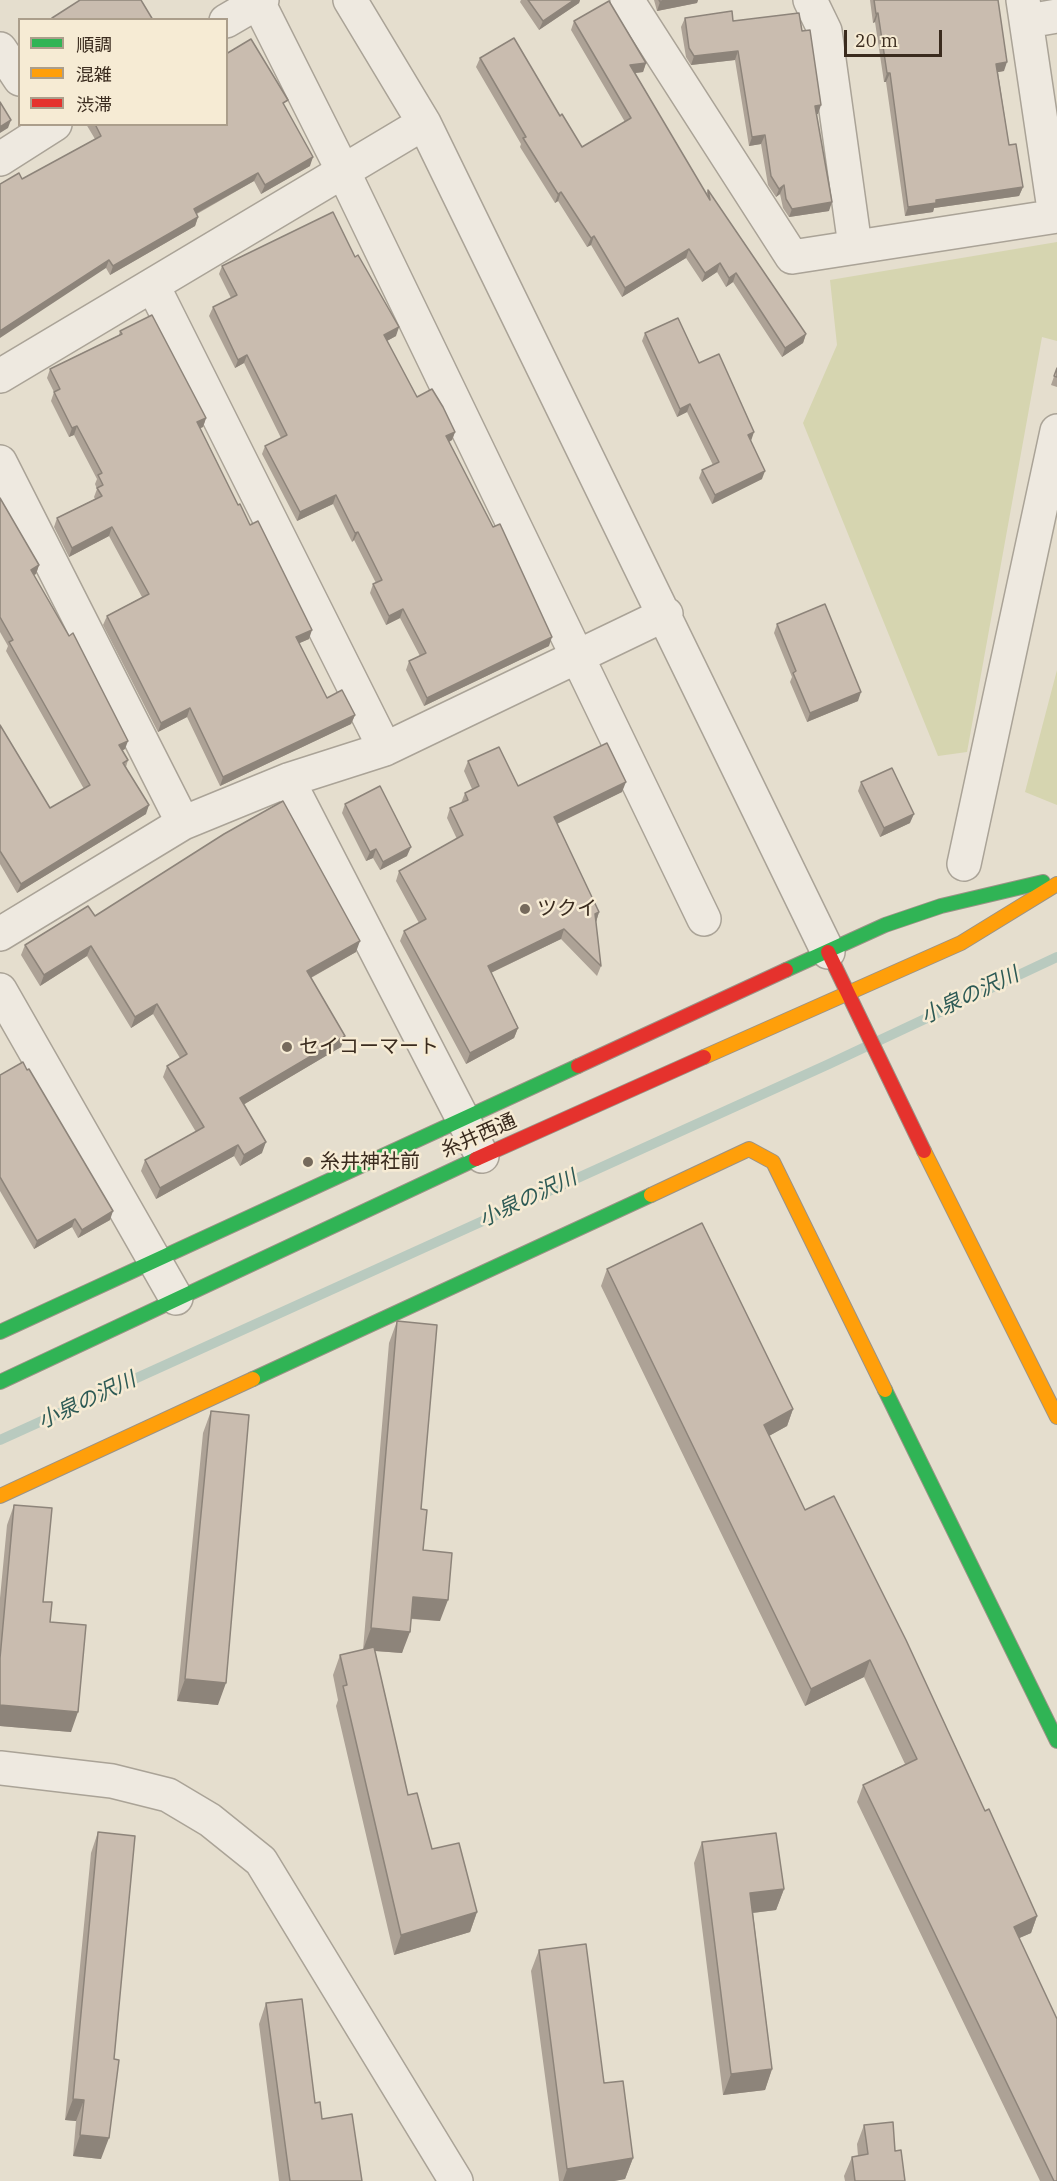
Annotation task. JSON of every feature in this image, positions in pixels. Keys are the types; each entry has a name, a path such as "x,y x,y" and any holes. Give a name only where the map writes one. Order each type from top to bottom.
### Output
{"street":[{"path":"350,0 424,123 666,614 882,1065 1057,1417"},
{"path":"627,0 792,257 1056,216 1036,12"},
{"path":"810,0 825,31 855,246"},
{"path":"228,20 260,1 704,919"},
{"path":"0,49 18,77"},
{"path":"0,376 424,123"},
{"path":"0,159 51,126"},
{"path":"153,286 386,749"},
{"path":"964,864 1057,431"},
{"path":"0,462 183,823"},
{"path":"0,934 183,823 288,780 386,749 666,614"},
{"path":"288,780 482,1156"},
{"name":"糸井西通","path":"0,1332 885,925 941,906 1057,879"},
{"name":"糸井西通","path":"0,1382 482,1156 849,995 961,943 1057,884"},
{"path":"5,1009 176,1298"},
{"path":"0,1496 749,1149 773,1162 1057,1741"},
{"path":"0,1768 112,1781 168,1795 210,1820 261,1861 456,2181"}],"green space":[{"path":"1057,242 1057,341 1042,337 967,752 938,756 803,423 837,345 830,280"},
{"path":"1057,670 1057,805 1025,792"}],"building":[{"path":"80,0 141,0 152,18 52,18"},
{"path":"528,0 574,0 543,21"},
{"path":"874,0 998,0 1007,62 996,64 1009,145 1016,144 1023,187 936,200 936,203 908,207 890,73 887,73"},
{"path":"609,1 646,63 630,65 710,200 708,190 806,334 785,348 736,273 729,278 720,263 705,273 689,249 625,288 594,236 591,238 561,192 558,194 523,138 526,137 480,58 514,38 560,116 562,114 582,147 631,118 574,21"},
{"path":"732,11 733,21 799,13 802,31 810,30 821,105 815,106 832,202 792,209 786,199 784,185 779,189 771,176 765,135 752,137 738,51 694,56 689,48 685,18"},
{"path":"251,39 288,100 283,103 313,157 265,185 258,173 194,209 198,217 113,266 109,260 0,331 0,184 19,173 22,179 101,136 96,126 228,126 228,53"},
{"path":"0,102 11,120 0,127"},
{"path":"333,212 355,257 358,255 399,327 384,335 417,397 432,389 443,407 455,432 446,436 493,527 500,524 552,637 427,698 409,661 426,653 403,609 389,616 373,584 382,580 336,495 300,512 265,446 287,435 247,355 238,360 213,307 237,295 222,266"},
{"path":"152,315 206,418 197,422 238,505 240,504 250,525 258,521 312,630 296,637 327,698 342,690 355,715 223,777 190,708 161,723 107,616 149,594 112,527 72,548 57,518 102,496 97,488 103,485 98,475 102,473 77,426 72,428 54,392 60,389 50,369 122,334 120,331"},
{"path":"678,318 699,363 719,354 754,432 748,435 765,471 715,495 702,470 719,462 690,404 680,409 645,333"},
{"path":"0,498 39,565 31,570 69,636 73,633 128,741 119,745 128,760 123,763 149,805 21,884 0,851 0,725 50,808 90,785 9,642 13,640 0,617"},
{"path":"825,604 861,692 810,713 793,673 796,671 777,624"},
{"path":"607,743 626,782 554,817 599,912 595,914 601,966 564,929 488,966 518,1028 470,1053 404,931 426,919 399,871 463,835 450,808 468,800 465,793 479,786 468,761 499,747 518,786"},
{"path":"892,768 914,814 884,828 861,782"},
{"path":"380,786 411,847 383,862 376,849 370,852 345,804"},
{"path":"283,801 360,941 307,971 345,1036 240,1098 266,1142 244,1155 238,1145 160,1188 145,1160 204,1127 167,1066 187,1054 157,1004 135,1017 91,946 44,975 25,945 88,906 95,916 224,834"},
{"path":"23,1062 113,1211 82,1230 75,1219 37,1241 0,1177 0,1075"},
{"path":"702,1223 793,1409 764,1425 805,1510 834,1496 906,1640 985,1811 989,1809 1037,1916 1014,1927 1057,2019 1057,2181 1054,2181 863,1785 917,1759 870,1660 811,1689 607,1269"},
{"path":"397,1321 437,1325 421,1509 427,1510 423,1550 452,1553 448,1600 413,1597 410,1632 371,1628"},
{"path":"211,1411 249,1415 226,1683 185,1679"},
{"path":"14,1505 52,1508 43,1602 52,1602 50,1622 86,1625 78,1712 0,1705 0,1658"},
{"path":"374,1647 408,1795 417,1793 432,1849 459,1843 477,1912 401,1935 343,1686 347,1685 340,1655"},
{"path":"98,1832 135,1836 114,2059 119,2060 109,2138 80,2135 84,2100 73,2099"},
{"path":"776,1833 784,1889 750,1893 772,2069 731,2074 702,1842"},
{"path":"586,1944 604,2083 623,2081 633,2158 567,2169 539,1950"},
{"path":"302,1999 315,2103 320,2102 322,2119 352,2114 362,2181 290,2181 266,2003"},
{"path":"893,2122 895,2151 901,2150 905,2181 855,2181 852,2157 868,2154 864,2125"}],"waterway":[{"name":"小泉の沢川","path":"0,1440 829,1064 1057,957"}],"traffic: fast":[{"path":"786,970 885,925 941,906 1043,882"},
{"path":"0,1332 578,1066"},
{"path":"0,1382 476,1159"},
{"path":"253,1379 651,1195"},
{"path":"885,1390 1057,1741"}],"traffic: slow":[{"path":"704,1057 961,943 1057,884"},
{"path":"651,1195 749,1149 773,1162 885,1390"},
{"path":"924,1151 1057,1417"},
{"path":"0,1496 253,1379"}],"traffic: jam":[{"path":"828,952 924,1151"},
{"path":"578,1066 786,970"},
{"path":"476,1159 704,1057"}],"place":[{"name":"ツクイ","path":"525,909"},
{"name":"セイコーマート","path":"287,1047"},
{"name":"糸井神社前","path":"308,1162"}]}
